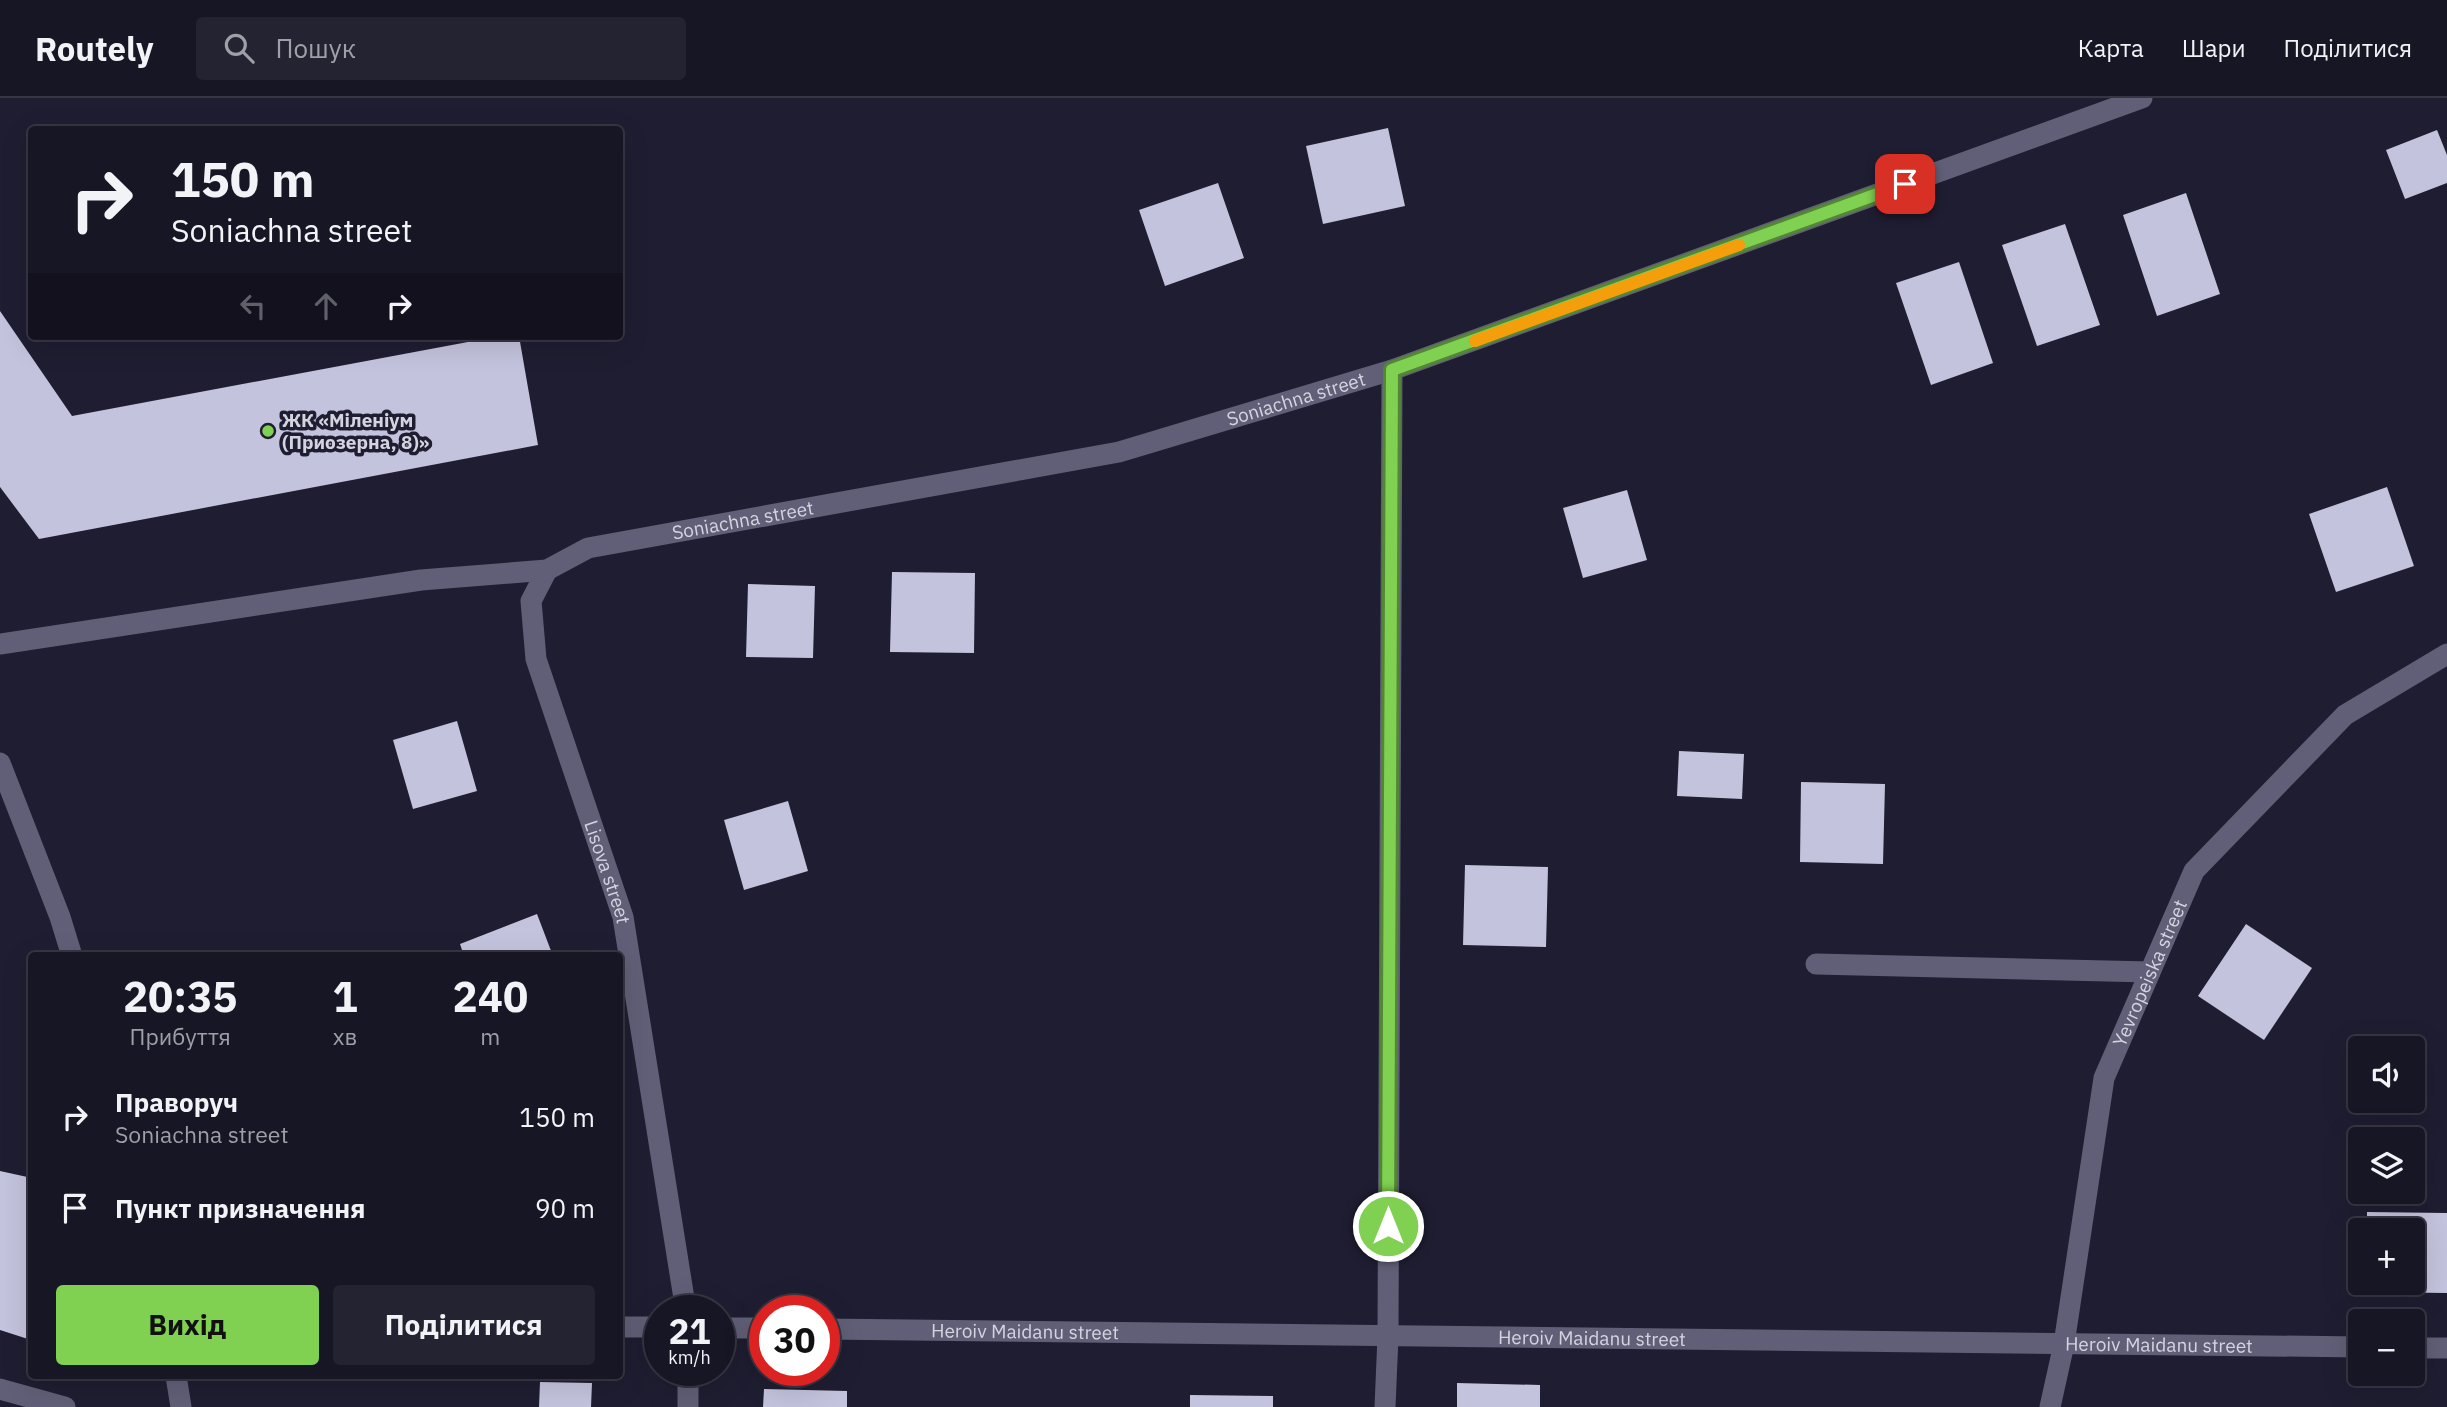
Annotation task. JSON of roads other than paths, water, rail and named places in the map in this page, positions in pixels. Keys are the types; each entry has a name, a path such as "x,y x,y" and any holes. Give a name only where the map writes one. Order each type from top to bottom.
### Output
{"street":[{"name":"Soniachna street","path":"547,570 588,548 1119,452 1392,370 2142,98"},
{"path":"1385,1407 1388,1336 1392,370"},
{"path":"0,643 421,580 547,570"},
{"name":"Lisova street","path":"547,570 531,601 536,659 623,917 683,1295"},
{"name":"Yevropeiska street","path":"2050,1407 2064,1344 2104,1078 2194,871 2345,715 2447,654"},
{"path":"0,763 60,917 71,952"},
{"path":"1816,964 2150,972"},
{"path":"623,1327 644,1327"},
{"name":"Heroiv Maidanu street","path":"840,1329 2348,1347"},
{"path":"2425,1348 2447,1348"},
{"path":"176,1379 181,1407"},
{"path":"688,1386 688,1407"},
{"path":"0,1389 65,1407"}],"place":[{"name":"ЖК «Міленіум (Приозерна, 8)»","path":"268,431"}]}
